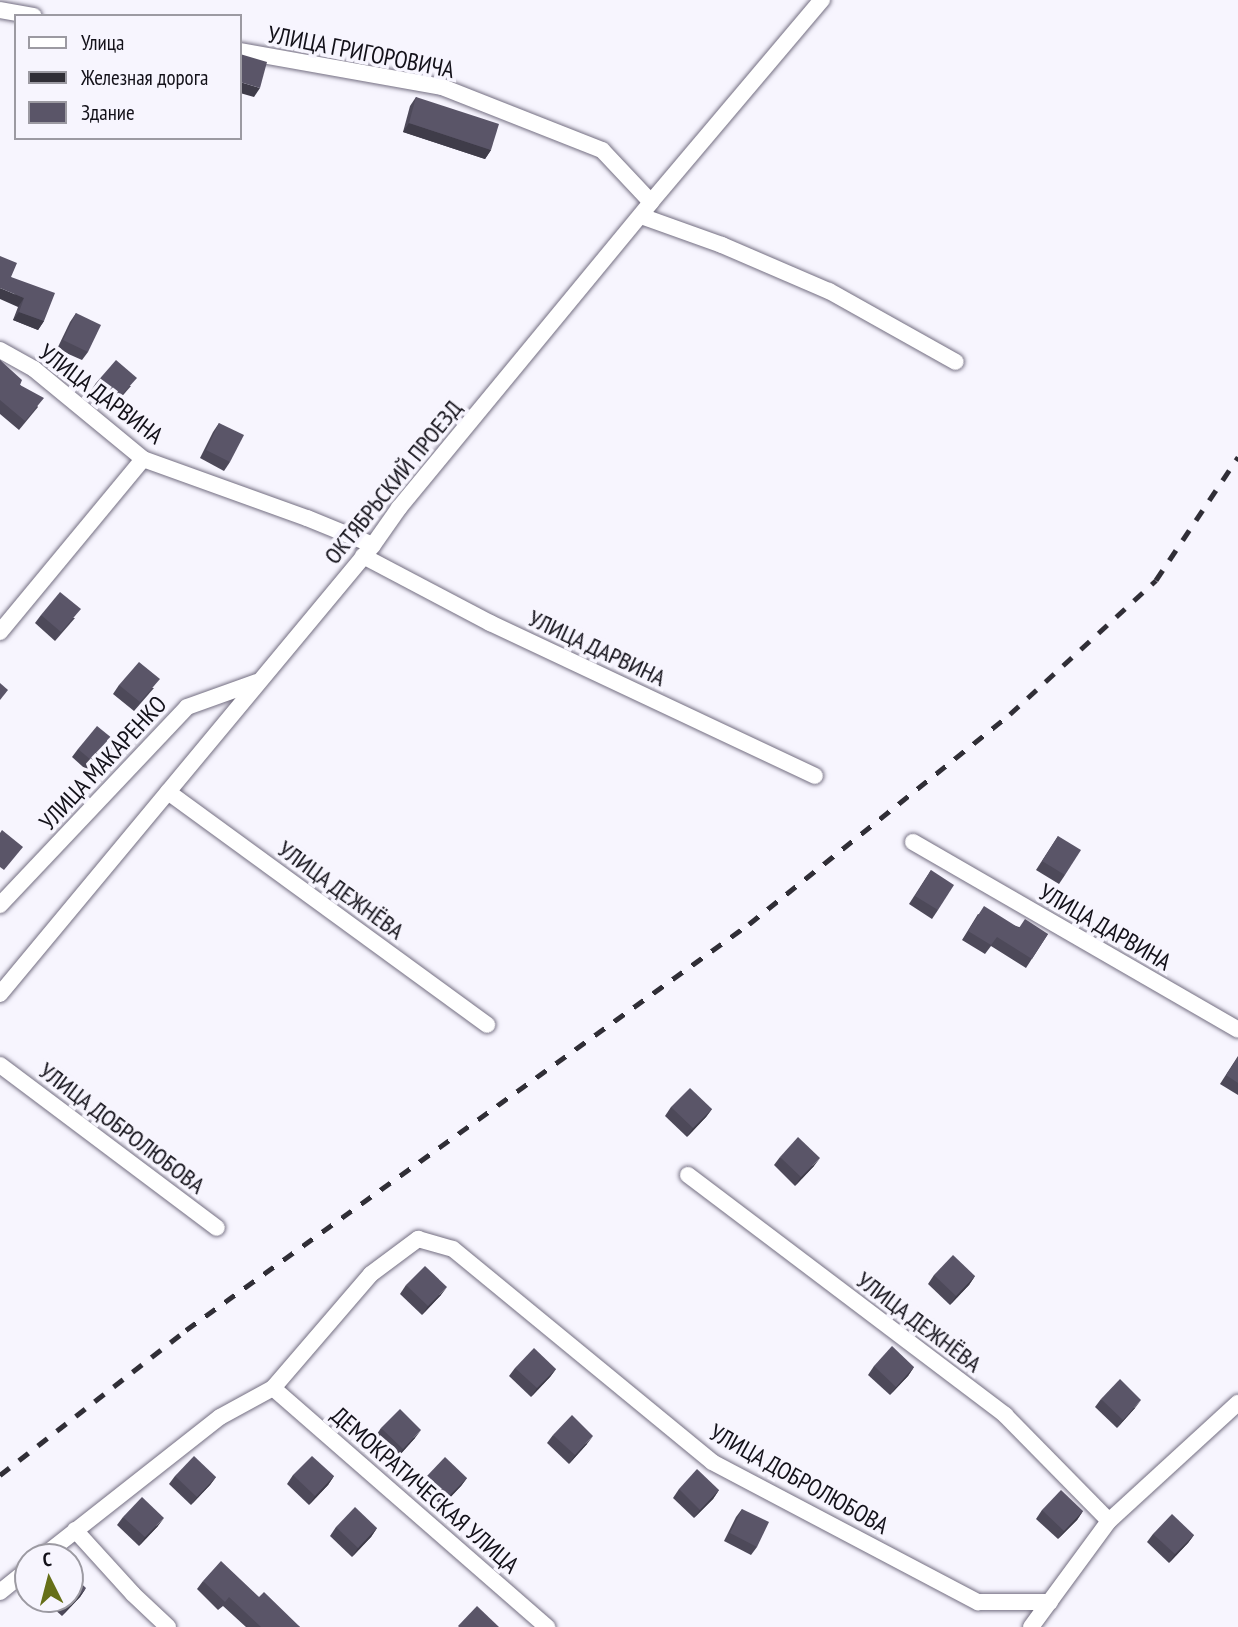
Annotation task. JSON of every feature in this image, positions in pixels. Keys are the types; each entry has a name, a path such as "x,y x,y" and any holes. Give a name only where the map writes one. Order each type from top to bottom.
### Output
{"street":[{"name":"ОКТЯБРЬСКИЙ ПРОЕЗД","path":"0,994 652,202 822,0"},
{"path":"0,10 22,14"},
{"name":"УЛИЦА ГРИГОРОВИЧА","path":"242,51 442,87 602,150 652,202"},
{"path":"641,216 722,245 829,291 956,362"},
{"name":"УЛИЦА ДАРВИНА","path":"0,349 34,369 144,459 368,550 489,623 815,776"},
{"path":"0,632 144,459"},
{"name":"УЛИЦА МАКАРЕНКО","path":"0,905 187,707 257,682"},
{"name":"УЛИЦА ДЕЖНЁВА","path":"168,792 487,1025"},
{"name":"УЛИЦА ДАРВИНА","path":"913,842 1238,1030"},
{"name":"УЛИЦА ДОБРОЛЮБОВА","path":"0,1065 217,1228"},
{"name":"УЛИЦА ДЕЖНЁВА","path":"688,1175 1005,1415 1108,1521"},
{"name":"УЛИЦА ДОБРОЛЮБОВА","path":"273,1388 370,1274 418,1239 453,1249 712,1462 978,1602 1050,1602"},
{"path":"60,1543 220,1416 273,1388"},
{"name":"ДЕМОКРАТИЧЕСКАЯ УЛИЦА","path":"273,1388 547,1627"},
{"path":"1031,1627 1108,1521 1238,1403"},
{"path":"75,1530 133,1594 168,1627"},
{"path":"0,1592 14,1580"}],"building":[{"path":"242,55 267,62 260,88 242,83"},
{"path":"416,97 499,124 491,150 409,123"},
{"path":"0,256 17,263 11,277 55,293 44,321 19,312 24,298 0,288"},
{"path":"76,313 101,325 88,352 63,340"},
{"path":"0,360 22,380 20,385 44,398 25,421 0,400"},
{"path":"116,360 137,378 117,400 96,383"},
{"path":"219,423 244,435 230,462 206,450"},
{"path":"60,592 81,609 61,632 41,615"},
{"path":"139,662 160,679 140,702 119,685"},
{"path":"0,683 8,690 0,700"},
{"path":"97,726 118,743 98,766 78,749"},
{"path":"2,830 23,847 4,870 0,867"},
{"path":"1058,836 1081,850 1065,875 1042,861"},
{"path":"931,870 954,885 938,910 915,896"},
{"path":"984,906 1019,928 1025,919 1048,934 1032,959 997,937 991,945 968,931"},
{"path":"1238,1057 1238,1083 1226,1075"},
{"path":"690,1088 712,1109 693,1128 671,1107"},
{"path":"798,1137 820,1158 801,1177 780,1157"},
{"path":"953,1255 975,1276 956,1296 934,1275"},
{"path":"425,1266 447,1287 428,1306 406,1285"},
{"path":"892,1346 914,1367 896,1387 874,1366"},
{"path":"534,1348 556,1369 537,1388 515,1368"},
{"path":"1120,1379 1141,1400 1123,1420 1101,1399"},
{"path":"400,1409 421,1430 403,1449 381,1428"},
{"path":"572,1415 593,1436 575,1455 553,1435"},
{"path":"194,1456 216,1477 197,1497 175,1476"},
{"path":"312,1456 334,1476 315,1496 293,1475"},
{"path":"445,1457 467,1478 448,1497 426,1477"},
{"path":"697,1469 719,1490 700,1510 679,1489"},
{"path":"1061,1490 1083,1511 1064,1531 1042,1510"},
{"path":"142,1497 164,1518 145,1537 123,1517"},
{"path":"355,1507 377,1528 358,1548 336,1527"},
{"path":"742,1509 769,1522 757,1547 730,1533"},
{"path":"1172,1514 1194,1535 1175,1554 1153,1534"},
{"path":"221,1561 259,1597 264,1592 300,1627 261,1627 229,1597 225,1602 203,1581"},
{"path":"477,1606 499,1627 459,1627"}],"railway":[{"path":"0,1475 186,1330 749,924 1010,714 1156,580 1238,457"}]}
